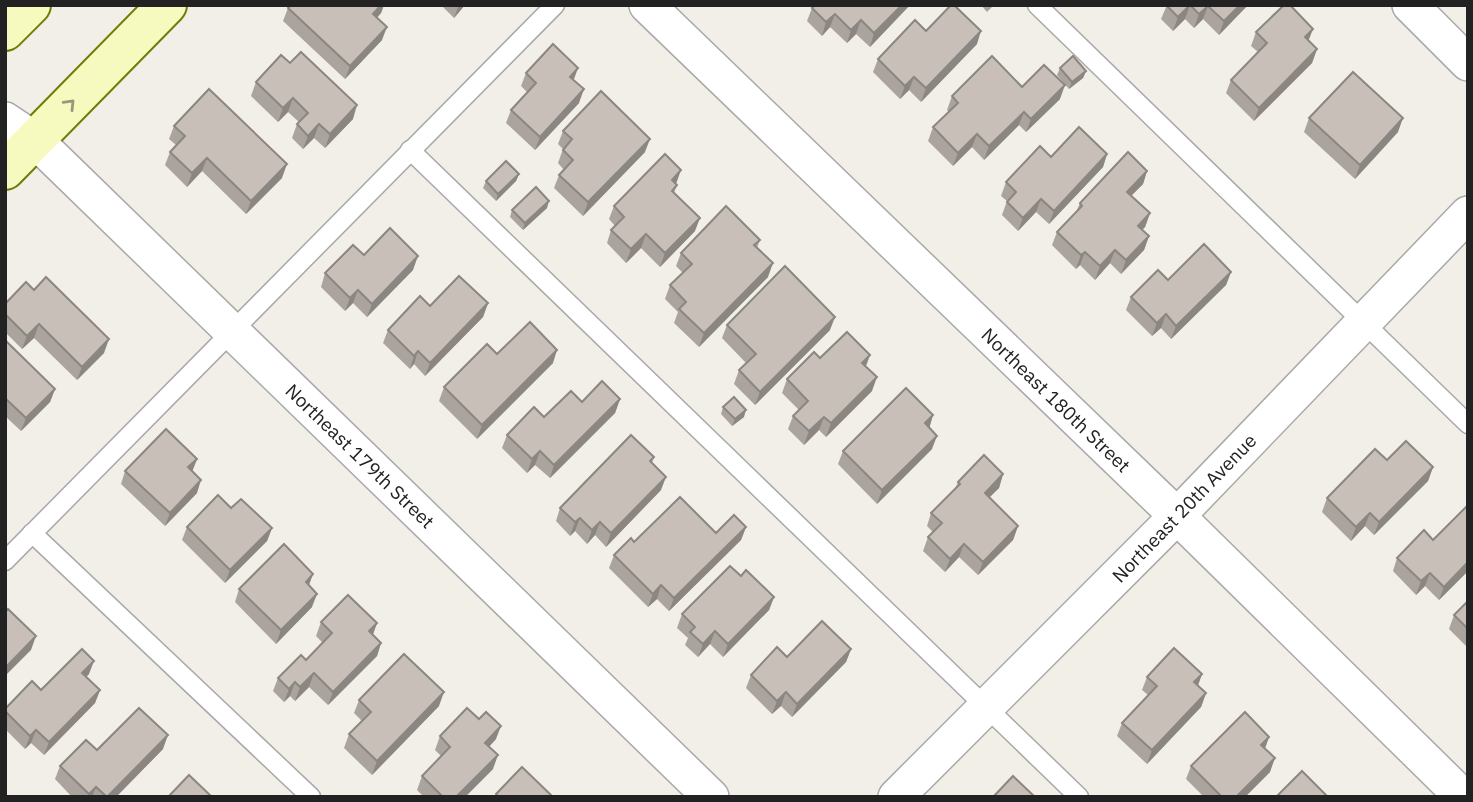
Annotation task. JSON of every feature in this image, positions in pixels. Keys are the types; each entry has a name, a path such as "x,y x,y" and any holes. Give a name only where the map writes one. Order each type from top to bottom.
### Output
{"street":[{"path":"5,31 31,5"},
{"path":"5,170 20,130 167,5"},
{"name":"Northeast 180th Street","path":"647,5 1177,516 1463,797"},
{"path":"1409,5 1468,63"},
{"name":"Northeast 179th Street","path":"20,130 232,331 711,797"},
{"name":"Northeast 20th Avenue","path":"896,797 1177,516 1468,215"}],"lane":[{"path":"5,561 555,5"},
{"path":"1037,5 1468,424"},
{"path":"410,150 1079,797"},
{"path":"32,533 310,797"}],"building":[{"path":"291,5 381,5 373,14 387,27 350,66 288,8"},
{"path":"815,5 902,5 874,33 861,20 851,30 835,14 826,22 812,8"},
{"path":"951,5 981,31 926,88 914,77 905,86 878,59 915,20 926,31"},
{"path":"1166,5 1190,5 1178,17"},
{"path":"1190,5 1240,5 1224,21 1208,6 1199,14"},
{"path":"1284,5 1290,5 1313,29 1305,37 1317,49 1259,108 1231,80 1267,43 1256,32"},
{"path":"553,44 578,68 570,77 584,89 540,137 511,110 536,83 526,73"},
{"path":"301,52 357,105 330,134 319,124 308,136 297,124 308,113 293,98 283,108 256,82 281,55 290,63"},
{"path":"992,56 1022,87 1044,65 1065,85 1031,119 1024,112 989,146 977,134 958,153 933,127 958,103 952,96"},
{"path":"1073,56 1086,71 1072,82 1060,68"},
{"path":"1353,72 1403,118 1360,165 1309,118"},
{"path":"209,89 287,164 251,201 207,158 192,173 170,152 185,136 174,126"},
{"path":"601,91 650,139 588,202 559,175 573,160 563,150 572,139 563,131"},
{"path":"1079,127 1107,154 1054,211 1041,199 1023,218 1007,202 1016,192 1006,182 1040,146 1051,157"},
{"path":"1128,152 1147,171 1127,192 1150,213 1138,226 1149,236 1126,260 1115,250 1100,266 1085,252 1081,255 1057,232"},
{"path":"665,154 681,170 672,180 677,185 672,191 700,218 665,253 646,234 631,249 611,230 624,217 614,206"},
{"path":"506,161 519,174 498,194 486,181"},
{"path":"536,187 549,201 525,223 512,210"},
{"path":"726,206 760,240 754,245 773,263 704,333 679,309 686,302 670,285 692,264 681,253"},
{"path":"390,228 418,256 372,304 358,290 350,298 325,273 353,245 364,255"},
{"path":"1204,244 1231,272 1176,326 1166,314 1157,323 1131,297 1158,270 1168,280"},
{"path":"785,266 835,317 760,392 739,370 756,354 727,325"},
{"path":"459,276 488,303 430,363 418,351 414,356 388,330 420,296 430,306"},
{"path":"46,277 109,339 82,367 39,324 27,336 5,314 5,304 26,282 34,290"},
{"path":"530,322 557,350 482,425 444,387 487,344 497,354"},
{"path":"847,332 870,355 862,363 877,377 831,423 824,417 809,431 793,416 808,401 787,379 814,352 820,358"},
{"path":"5,340 55,389 26,418 5,398"},
{"path":"602,381 620,399 554,465 540,451 532,459 507,435 534,407 544,417 571,391 582,402"},
{"path":"906,388 933,415 925,423 937,436 882,490 843,451"},
{"path":"734,397 746,410 735,419 723,407"},
{"path":"166,429 197,459 188,467 201,480 170,513 125,471"},
{"path":"631,435 654,457 650,461 666,477 611,533 600,522 592,530 580,518 575,522 560,508"},
{"path":"1406,441 1433,467 1379,522 1370,513 1356,527 1327,498 1375,449 1387,460"},
{"path":"984,455 1003,474 985,493 1018,526 983,562 964,544 950,559 928,537 942,523 931,513"},
{"path":"218,495 231,508 241,499 272,528 230,570 187,527"},
{"path":"680,497 716,533 734,515 746,527 674,598 661,585 653,594 614,555 631,538 634,542"},
{"path":"1468,505 1468,562 1444,587 1430,573 1421,581 1397,558 1424,530 1433,540"},
{"path":"284,544 313,574 306,582 317,594 281,630 239,589"},
{"path":"730,566 741,576 746,570 774,597 728,644 715,631 703,644 690,632 695,627 682,614"},
{"path":"348,595 377,623 369,631 381,643 333,692 314,673 300,687 295,682 289,689 278,678 301,655 306,660 332,633 321,622"},
{"path":"1468,601 1468,629 1454,615"},
{"path":"8,609 36,636 5,668 5,612"},
{"path":"822,621 851,649 797,704 786,692 777,701 751,675 777,647 787,657"},
{"path":"1174,648 1202,674 1194,682 1206,693 1152,750 1122,723 1157,686 1147,677"},
{"path":"82,649 94,661 82,673 100,690 49,742 36,730 30,736 5,709 32,681 41,690"},
{"path":"404,654 444,692 377,761 349,734 371,712 359,700"},
{"path":"139,708 168,735 107,797 96,787 89,794 60,766 86,740 97,750"},
{"path":"467,708 479,719 486,712 501,726 485,743 498,755 456,797 443,797 422,776 450,747 440,736"},
{"path":"1245,712 1269,737 1261,745 1275,758 1236,797 1222,797 1191,766"},
{"path":"522,767 552,796 499,797 496,794"},
{"path":"1302,771 1328,797 1276,797"},
{"path":"189,775 212,797 168,797"},
{"path":"1013,776 1035,797 993,797"}]}
